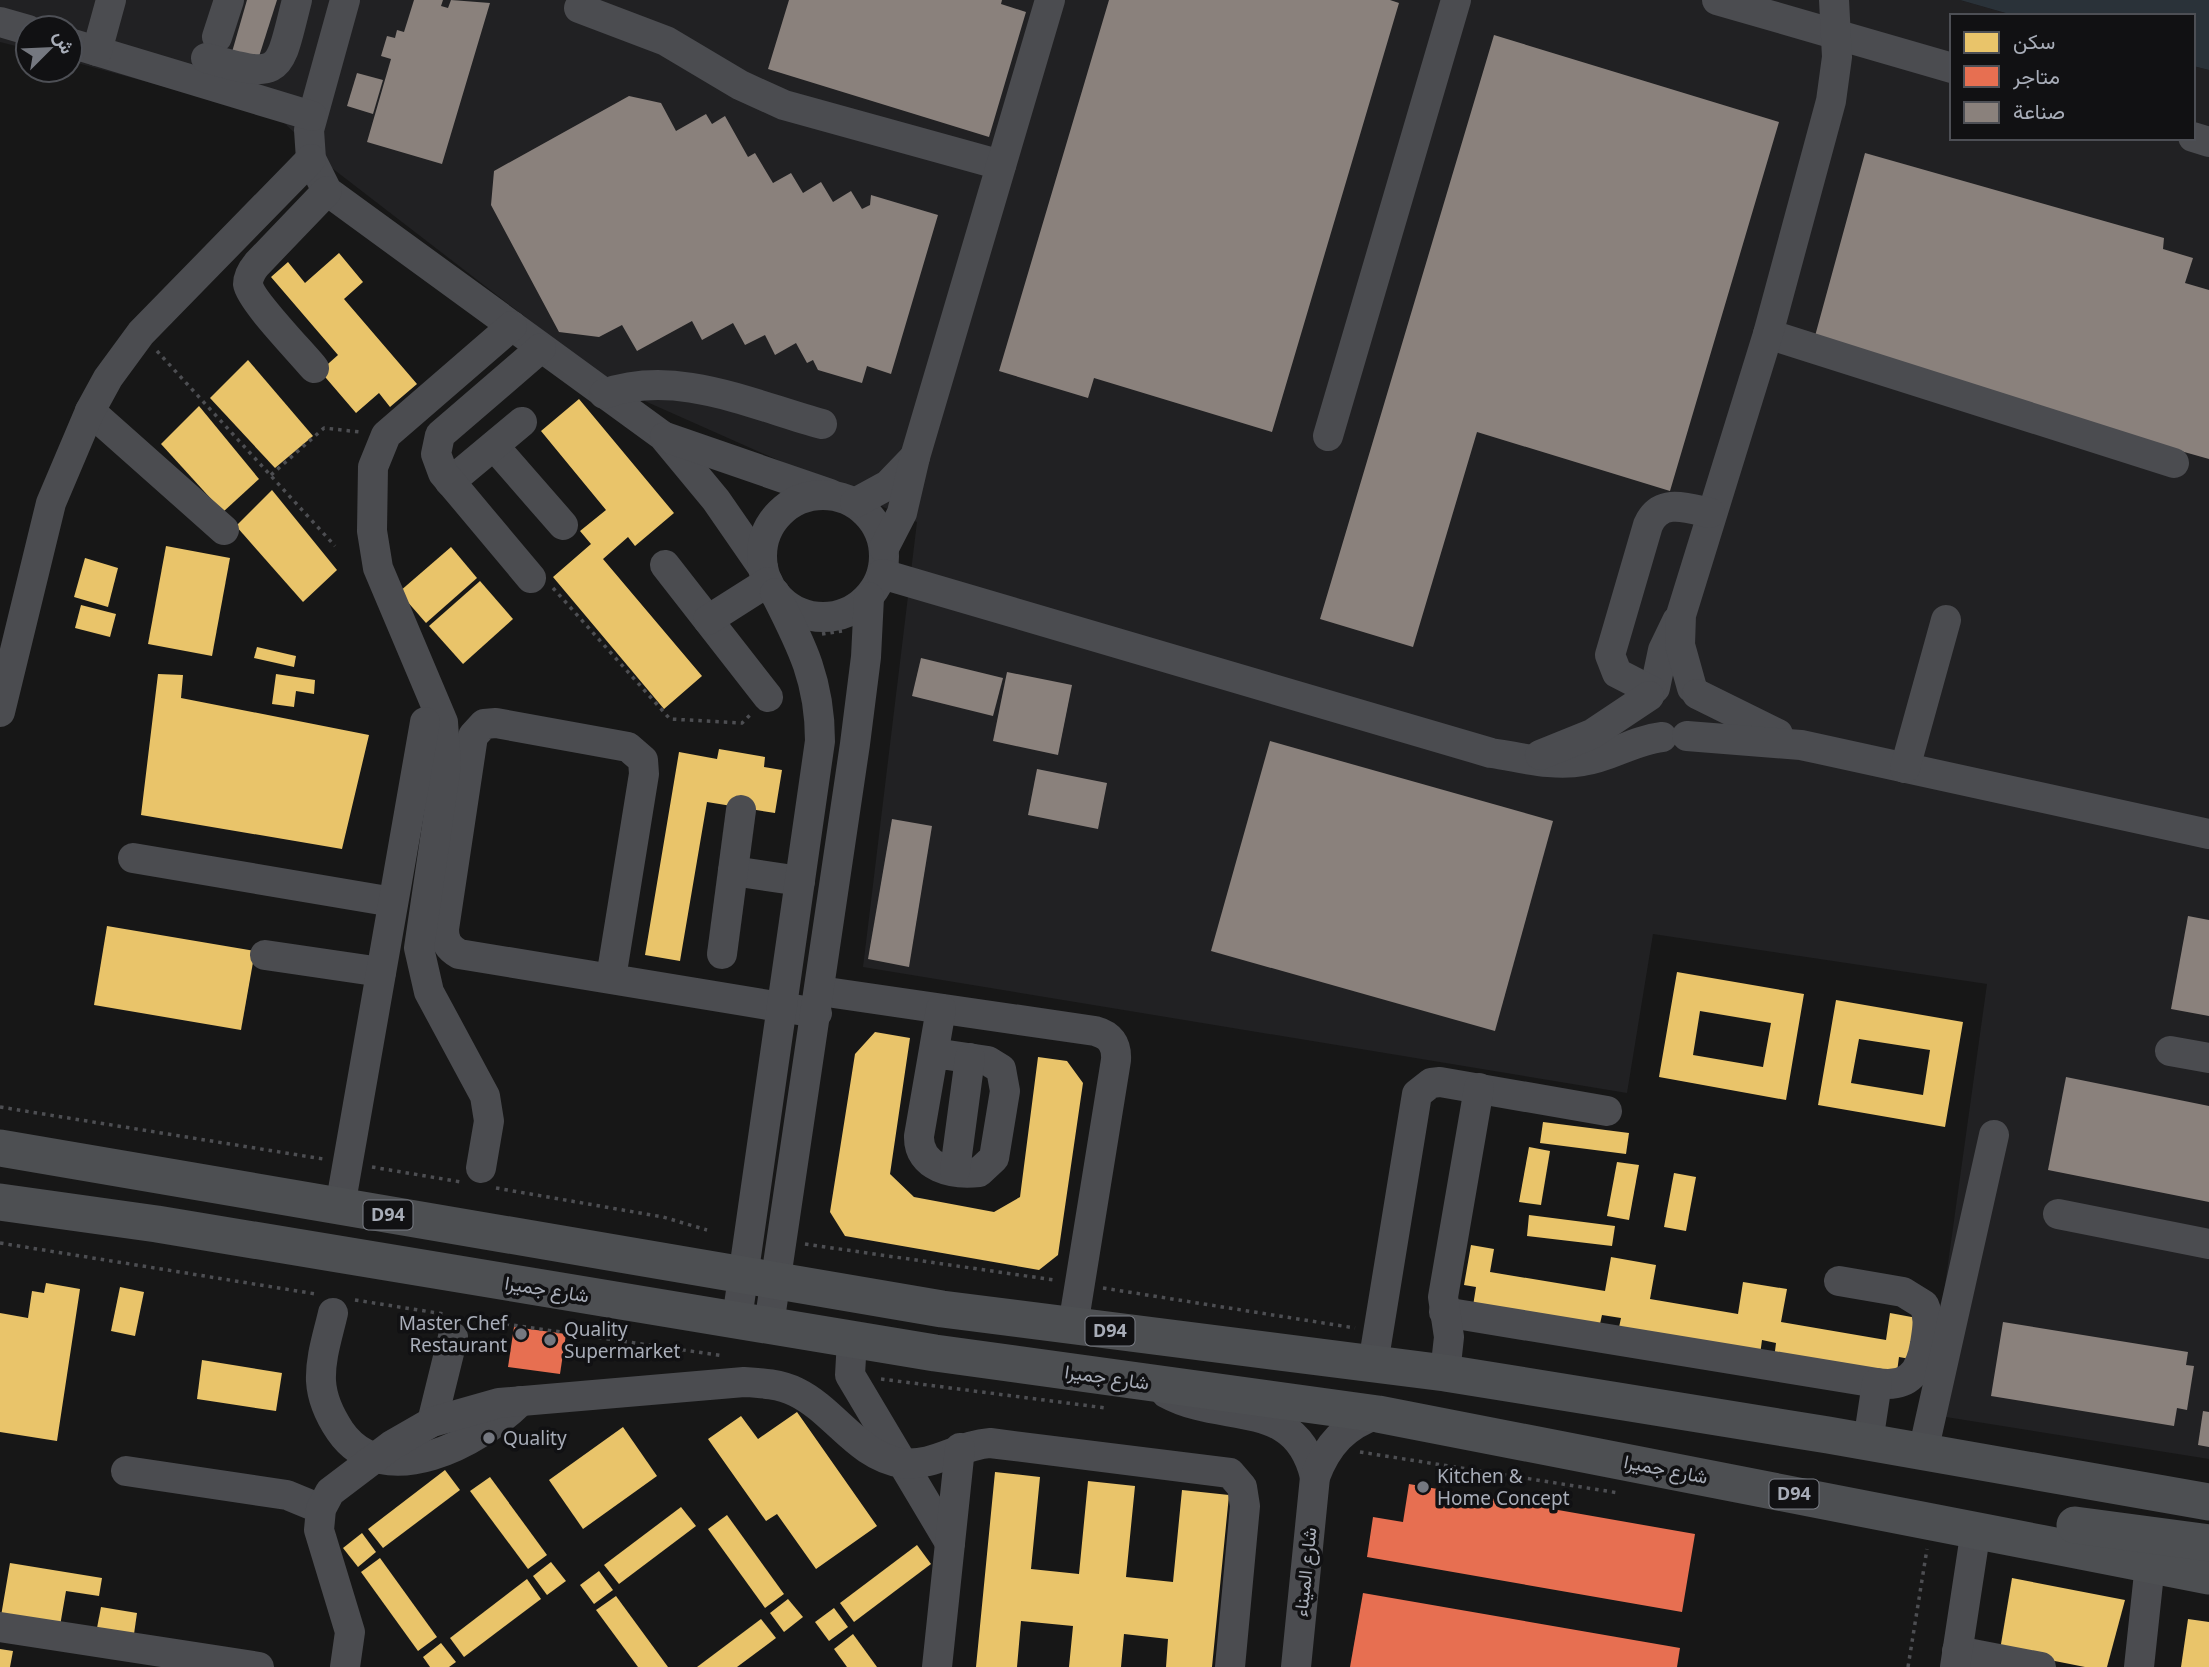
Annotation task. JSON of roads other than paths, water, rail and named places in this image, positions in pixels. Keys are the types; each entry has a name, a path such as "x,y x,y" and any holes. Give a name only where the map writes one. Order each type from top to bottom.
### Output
{"main road":[{"name":"D94","path":"0,1147 942,1309 1073,1326 1375,1348 1445,1373 1868,1442 2209,1502"},
{"name":"شارع جميرا","path":"0,1202 157,1224 753,1322 851,1357 1152,1383 1378,1415 2209,1576"},
{"path":"1865,1508 1896,1505 1957,1506 2094,1529 2209,1543"}],"street":[{"path":"84,45 111,0"},
{"path":"229,0 212,48 251,71 273,66 283,54 297,0"},
{"path":"345,0 312,116 308,145 311,159 327,191 663,436 716,500 788,606 803,614 821,618 847,612 878,573 869,515 846,500 663,436"},
{"path":"760,1278 782,1245 855,744 868,627 878,573 902,513 915,457 1050,0"},
{"path":"1328,436 1456,0"},
{"path":"1717,0 1950,67"},
{"path":"1674,737 1648,724 1645,705 1652,692 1663,650 1681,615 1710,513 1768,334 1833,90 1837,57 1834,0"},
{"path":"579,8 666,41 740,85 785,105 1001,165"},
{"path":"84,47 312,116"},
{"path":"0,712 51,503 89,411 108,378 141,333 311,159"},
{"path":"314,368 255,299 248,285 249,277 257,264 327,191"},
{"path":"481,1168 489,1121 485,1096 449,1033 429,992 420,963 419,934 446,765 446,735 439,709 378,568 372,531 373,467 386,435 512,326"},
{"path":"1768,334 2174,463"},
{"path":"531,578 450,482 438,464 437,444 440,435 541,348"},
{"path":"604,394 639,384 674,384 821,424"},
{"path":"416,408 440,435"},
{"path":"89,411 224,530"},
{"path":"450,482 523,422"},
{"path":"494,446 563,525"},
{"path":"753,1322 760,1278 782,1007 820,741 820,713 810,663 769,581 762,548 768,528 780,512 797,500 816,495 846,500 888,485 915,457"},
{"path":"1652,692 1617,673 1610,655 1648,525 1656,513 1669,506 1710,513"},
{"path":"665,565 768,697"},
{"path":"878,573 1471,749 1548,762 1585,761 1639,741 1674,737 1801,745 2209,834"},
{"path":"708,620 769,581"},
{"path":"1674,737 1700,722 1701,703 1694,691 1681,652 1681,615"},
{"path":"1905,768 1946,620"},
{"path":"1530,758 1592,734 1652,692 1673,682 1801,745"},
{"path":"340,1207 425,722"},
{"path":"611,978 644,774 643,760 628,747 496,723 479,726 473,736 444,929 447,944 460,954 782,1007 818,1002 942,1009 1095,1031 1103,1033 1114,1044 1116,1060 1073,1326"},
{"path":"722,954 741,810"},
{"path":"133,858 393,902"},
{"path":"733,871 800,881"},
{"path":"265,955 381,972"},
{"path":"934,1054 970,1058 955,1170 929,1163 919,1144 934,1054 942,1009"},
{"path":"2170,1051 2209,1058"},
{"path":"1375,1348 1417,1094 1431,1083 1440,1082 1607,1111"},
{"path":"1445,1373 1449,1337 1443,1297 1479,1088"},
{"path":"1931,1453 1946,1404 1945,1363 1993,1135"},
{"path":"2059,1214 2209,1244"},
{"path":"1444,1312 1877,1383 1902,1383 1919,1369 1927,1313 1911,1294 1839,1281"},
{"path":"338,1303 322,1364 325,1402 343,1436 357,1449 374,1458 415,1458 454,1448 491,1428 521,1401"},
{"path":"432,1422 454,1323"},
{"path":"345,1667 350,1632 319,1530 321,1509 330,1492 374,1458 432,1422 476,1407 744,1382 771,1384 797,1392 826,1390 851,1357 902,1463 950,1543"},
{"path":"1152,1383 1193,1406 1265,1418 1283,1425 1305,1448 1315,1477"},
{"path":"1868,1442 1877,1383"},
{"path":"797,1392 871,1451 902,1463 932,1461 974,1444 1006,1444 1220,1470 1237,1479 1242,1487 1245,1506 1230,1667"},
{"path":"1315,1477 1323,1456 1341,1434 1364,1419 1378,1415"},
{"path":"937,1667 960,1448"},
{"path":"126,1471 287,1495 321,1509"},
{"name":"شارع الميناء","path":"1296,1667 1315,1477"},
{"path":"1976,1529 1956,1659 2041,1667"},
{"path":"2138,1667 2150,1564"},
{"path":"0,1627 260,1667"}],"place":[{"name":"Master Chef Restaurant","path":"521,1334"},
{"name":"Quality Supermarket","path":"550,1340"},
{"name":"Quality","path":"489,1438"},
{"name":"Kitchen & Home Concept","path":"1423,1487"}]}
